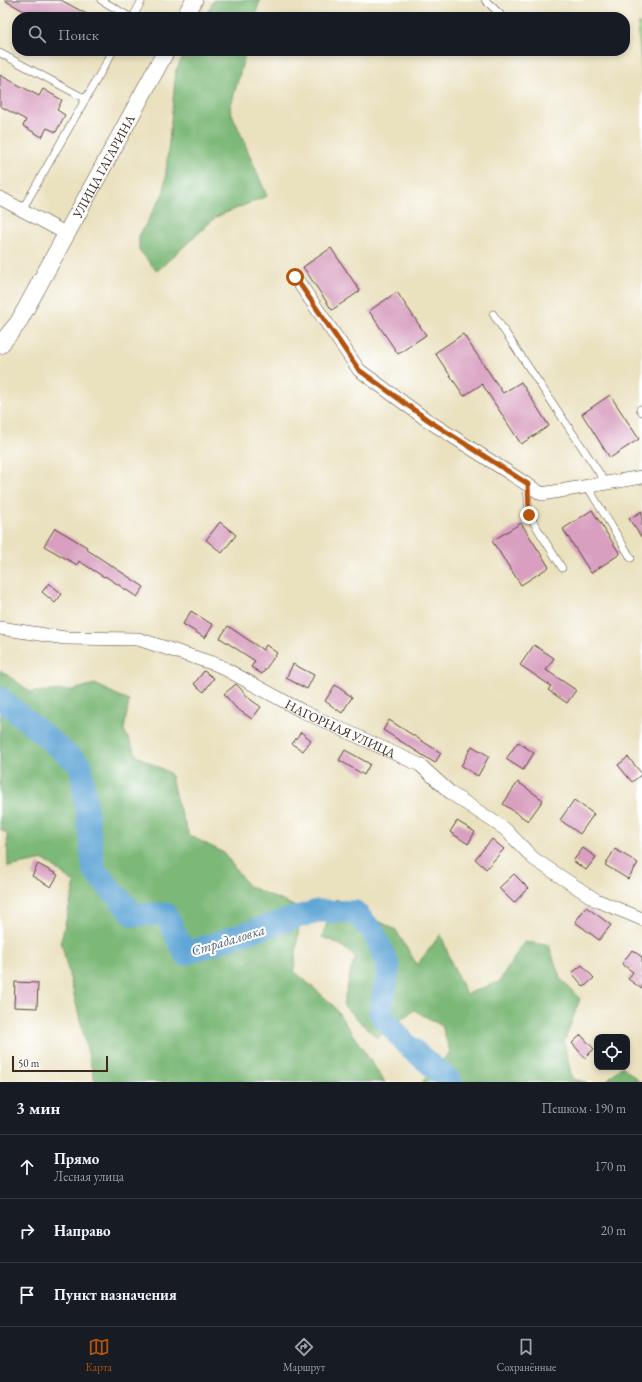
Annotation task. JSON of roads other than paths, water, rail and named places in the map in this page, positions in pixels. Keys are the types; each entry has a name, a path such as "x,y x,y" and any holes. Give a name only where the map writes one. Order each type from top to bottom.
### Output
{"street":[{"path":"188,12 194,0"},
{"name":"УЛИЦА ГАГАРИНА","path":"0,345 18,323 163,56"},
{"path":"0,198 66,234"},
{"path":"295,277 359,370 428,420 542,494 642,477"},
{"name":"НАГОРНАЯ УЛИЦА","path":"0,628 65,638 138,639 218,665 302,711 420,765 452,794 505,829 534,859 596,900 642,918"}],"lane":[{"path":"101,0 122,12"},
{"path":"134,12 142,0"},
{"path":"485,0 498,12"},
{"path":"0,53 86,99"},
{"path":"22,210 110,56"},
{"path":"493,314 606,483"},
{"path":"528,484 529,515 562,568"},
{"path":"587,486 631,558"}],"waterway":[{"name":"Страдаловка","path":"0,698 81,766 94,870 134,915 166,914 185,954 233,937 317,911 355,912 374,933 389,967 380,1013 405,1043 451,1082"}]}
